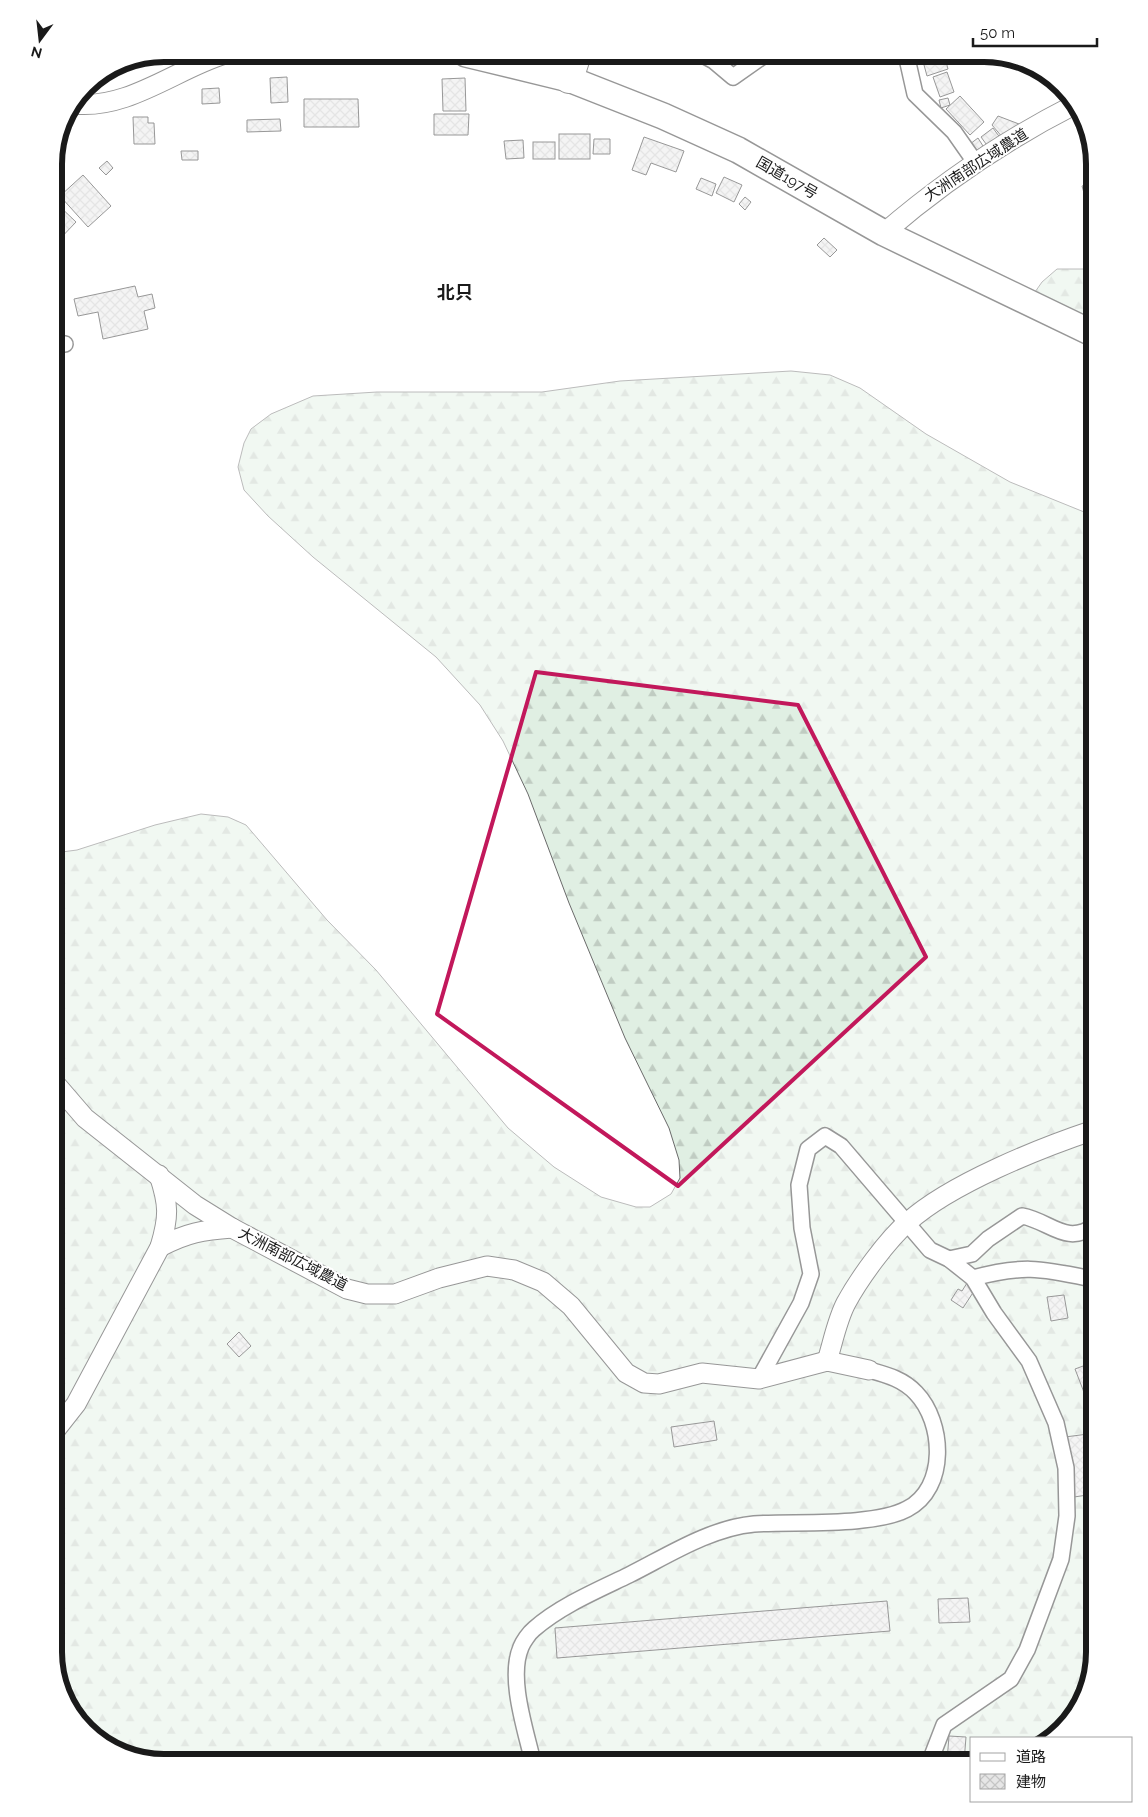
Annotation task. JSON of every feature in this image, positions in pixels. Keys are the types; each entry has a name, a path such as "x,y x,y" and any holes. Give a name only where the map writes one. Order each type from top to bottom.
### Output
{"highway":[{"name":"国道197号","path":"546,63 573,66 663,116 738,150 884,233 1086,330"}],"street":[{"path":"82,105 90,106 114,101 204,63"},
{"path":"716,63 733,77 753,63"},
{"path":"908,63 915,94 954,132 975,162"},
{"name":"大洲南部広域農道","path":"884,233 926,197 975,162 1068,108"},
{"name":"大洲南部広域農道","path":"62,1092 85,1118 158,1174 194,1205 232,1228 347,1289 367,1294 395,1294 439,1278 487,1266 514,1270 543,1282 571,1306 626,1373 644,1383 659,1384 702,1373 759,1379 827,1361"},
{"path":"531,1754 520,1707 516,1669 521,1648 533,1630 580,1599 716,1533 752,1524 809,1523 876,1517 908,1509 927,1491 936,1465 937,1438 930,1412 916,1393 897,1379 869,1370 827,1361 845,1304 870,1267 907,1222 936,1202 988,1173 1086,1133"},
{"path":"759,1379 801,1303 811,1274 802,1228 799,1185 808,1149 825,1136 841,1146 930,1250 949,1259 973,1278 994,1313 1029,1361 1056,1423 1066,1468 1067,1516 1061,1559 1027,1650 1011,1679 944,1725 933,1754"},
{"path":"62,1422 76,1404 160,1247 168,1222 168,1201 158,1174"},
{"path":"949,1259 972,1254 988,1239 1022,1216 1038,1219 1059,1233 1086,1232"},
{"name":"大洲南部広域農道","path":"160,1247 181,1235 201,1230 232,1228"},
{"path":"973,1278 1012,1269 1027,1268 1043,1268 1086,1278"}],"highlighted area":[{"path":"536,672 798,705 926,957 678,1186 437,1014"}],"green space":[{"path":"1057,269 1086,269 1086,336 1041,319 1035,292 1042,282"},
{"path":"791,371 830,375 860,388 926,434 1010,482 1086,513 1086,1652 1085,1666 1078,1691 1056,1725 1040,1737 970,1737 970,1754 158,1754 132,1749 120,1744 97,1729 80,1709 68,1685 64,1672 62,1652 63,852 77,850 155,825 201,814 228,817 246,825 327,920 376,970 508,1128 554,1167 601,1197 636,1207 650,1207 671,1194 680,1178 679,1160 669,1128 625,1038 569,903 528,794 503,741 480,705 436,657 313,557 268,516 244,490 238,467 244,443 251,429 271,414 313,396 377,392 542,392 620,381"}],"building":[{"path":"923,63 946,63 948,69 927,76"},
{"path":"947,72 954,92 940,97 933,77"},
{"path":"287,77 288,102 271,103 270,78"},
{"path":"465,78 466,111 443,111 442,79"},
{"path":"219,88 220,103 202,104 202,89"},
{"path":"960,96 984,122 970,135 946,109"},
{"path":"948,98 950,105 941,108 939,100"},
{"path":"304,99 358,99 359,127 304,127"},
{"path":"434,114 469,114 468,135 434,135"},
{"path":"998,116 1019,124 1003,138 992,125"},
{"path":"133,117 148,117 148,123 154,123 155,144 134,144"},
{"path":"280,119 281,131 247,132 247,120"},
{"path":"993,128 1001,139 989,148 981,137"},
{"path":"559,134 590,134 590,159 559,159"},
{"path":"644,137 684,151 676,172 651,163 646,175 632,170"},
{"path":"978,138 983,146 975,152 970,144"},
{"path":"594,139 610,139 610,154 593,154"},
{"path":"523,140 524,158 506,159 504,141"},
{"path":"533,142 555,142 555,159 533,159"},
{"path":"181,151 198,151 198,160 182,160"},
{"path":"107,161 113,168 106,175 99,168"},
{"path":"83,175 111,206 88,227 63,199 63,193"},
{"path":"724,177 742,185 734,202 716,193"},
{"path":"701,178 716,184 712,196 696,189"},
{"path":"1086,185 1086,200 1082,186"},
{"path":"745,197 751,202 745,210 739,204"},
{"path":"63,210 76,222 63,236"},
{"path":"824,238 837,250 830,257 817,245"},
{"path":"135,286 138,297 152,294 155,308 144,311 148,329 103,339 98,312 78,316 74,299"},
{"path":"967,1283 976,1288 963,1308 951,1300 958,1289 962,1291"},
{"path":"1064,1295 1068,1318 1051,1321 1047,1297"},
{"path":"239,1332 251,1346 239,1357 227,1344"},
{"path":"1086,1365 1085,1395 1075,1369"},
{"path":"714,1421 717,1440 674,1447 671,1427"},
{"path":"1086,1434 1086,1495 1074,1497 1065,1437"},
{"path":"968,1598 970,1622 939,1623 938,1599"},
{"path":"887,1601 890,1631 557,1658 555,1628"},
{"path":"949,1736 966,1737 965,1754 948,1754"}],"district":[{"name":"北只","path":"455,293"}]}
